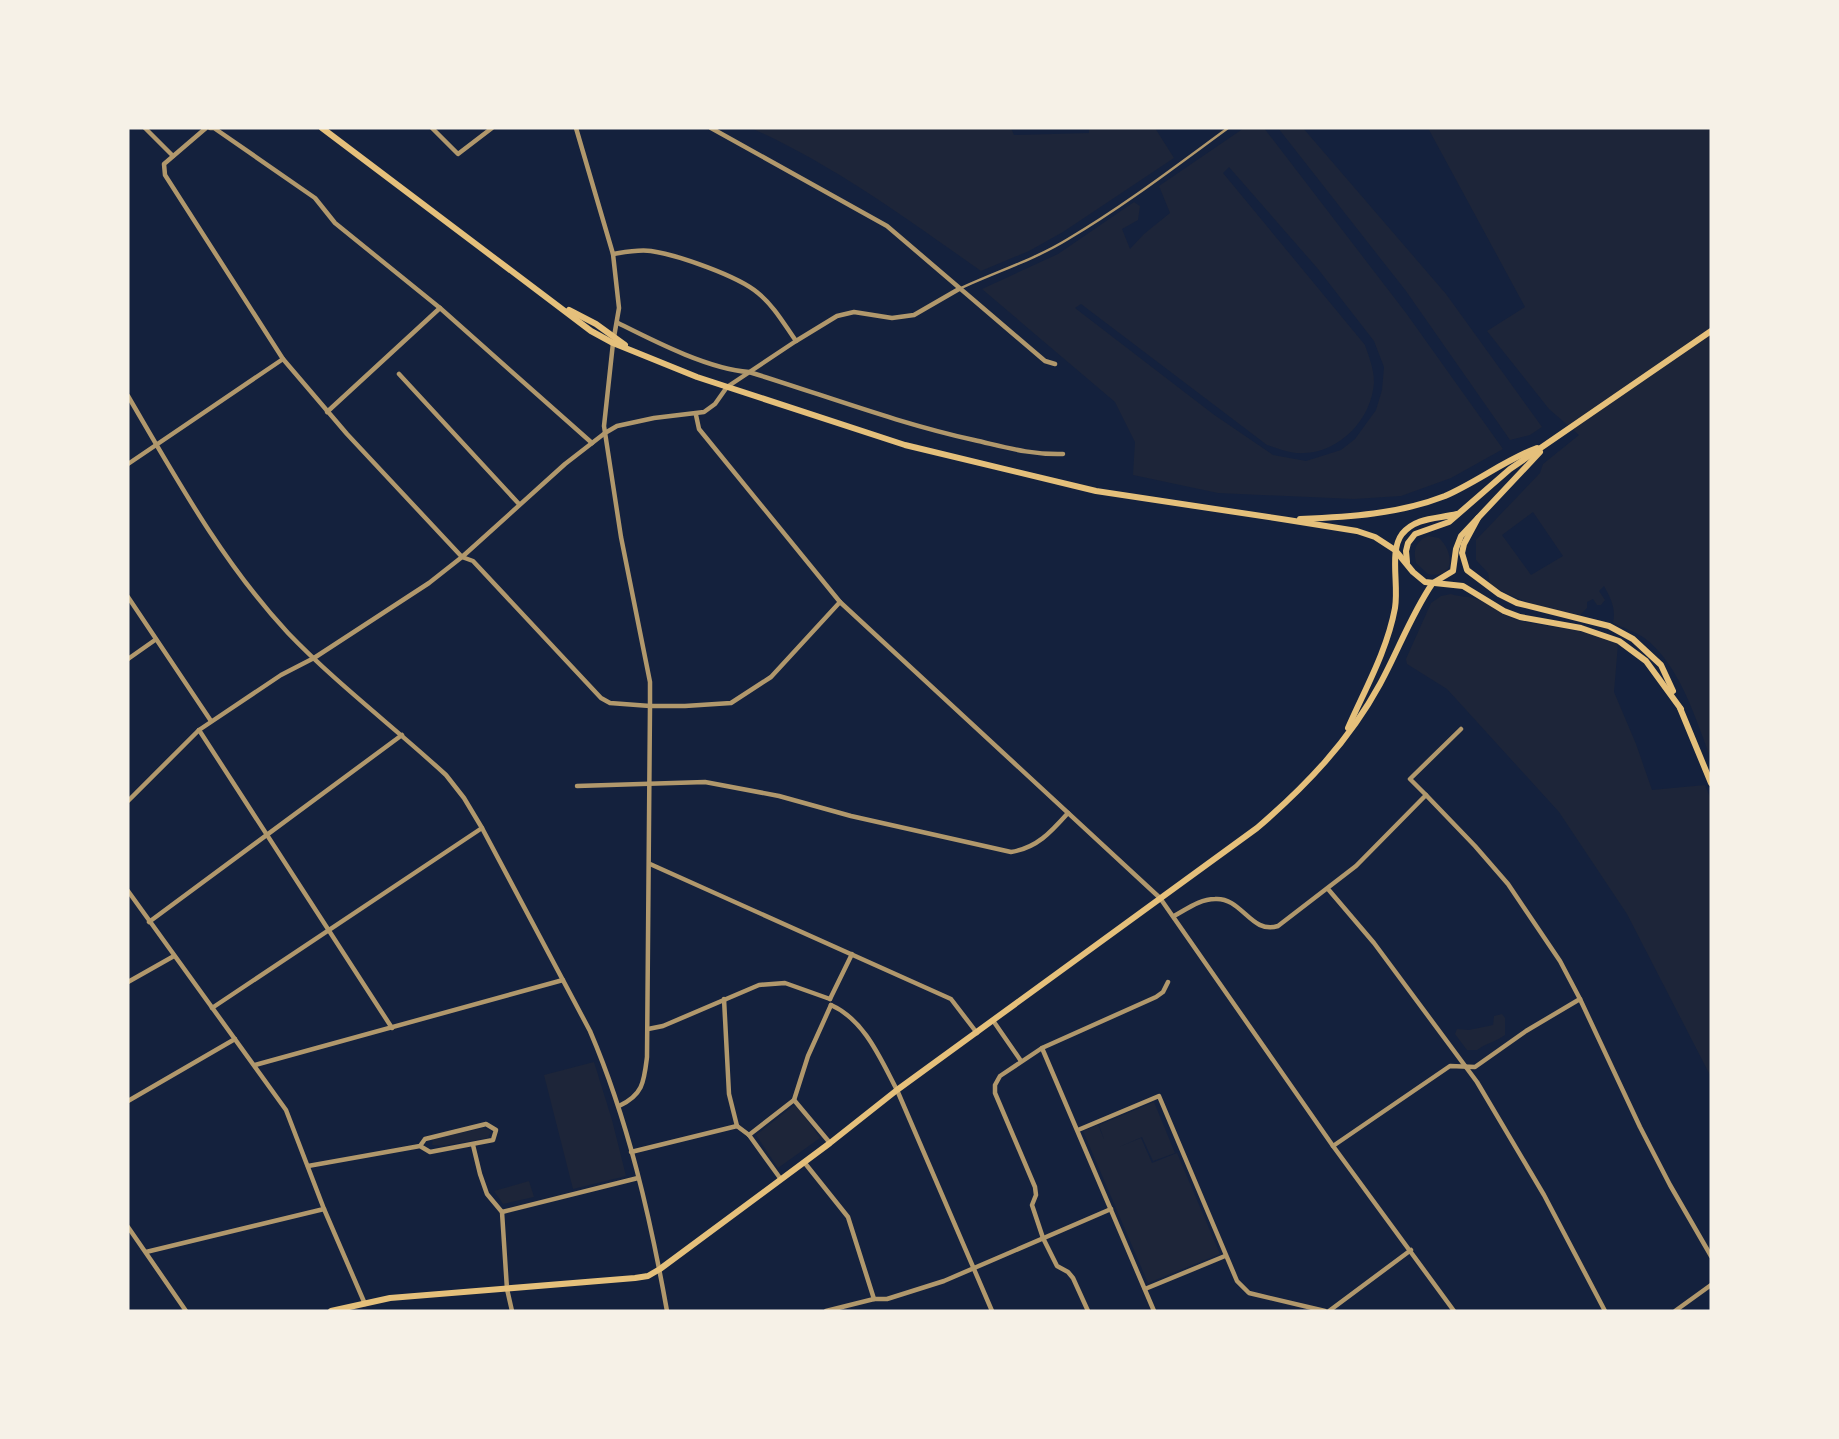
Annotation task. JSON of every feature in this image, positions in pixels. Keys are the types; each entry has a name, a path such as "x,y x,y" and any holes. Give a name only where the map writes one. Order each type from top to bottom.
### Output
{"main road":[{"path":"321,128 552,300 614,340 696,377 905,445 1007,471 1096,491 1357,531 1375,537 1395,550 1420,578 1432,584 1463,586 1503,611 1520,617 1581,628 1619,641 1646,662 1681,709"},
{"path":"1407,564 1408,542 1415,534 1449,522 1501,475 1711,331"},
{"path":"331,1311 390,1298 635,1278 648,1276 660,1269 897,1090 1257,828 1298,792 1330,758 1362,714 1421,600 1432,584 1453,571 1461,536 1548,443"},
{"path":"1288,520 1375,514 1416,505 1444,496 1521,454 1548,443"},
{"path":"1344,736 1391,628 1397,587 1395,550 1405,531 1420,520 1461,512"},
{"path":"1478,518 1462,553 1467,570 1499,594 1517,603 1609,626 1633,639 1661,665 1711,783"}],"street":[{"path":"145,128 173,156"},
{"path":"592,443 440,308 335,223 315,198 214,128 208,128 164,164 165,175 283,359 327,412 462,557 473,561 601,698 610,703 650,706 731,703 771,677 840,602"},
{"path":"432,128 458,154 492,128"},
{"path":"576,128 613,254 619,308 604,426 621,537 650,682 648,1029 645,1073 641,1089 633,1099 618,1106"},
{"path":"711,128 887,226 1045,360 1055,364"},
{"path":"613,254 652,251 693,262 740,282 757,291 771,305 796,341"},
{"path":"128,801 199,730 281,675 407,598 462,557 519,504 605,433 617,426 654,418 704,412 715,404 727,387 837,316 854,312 892,318 914,315 959,289"},
{"path":"327,412 440,308"},
{"path":"618,323 655,342 731,371 748,372 949,435 1037,455 1063,453"},
{"path":"128,464 283,359"},
{"path":"399,374 519,504"},
{"path":"128,396 210,535 254,594 314,657 446,775 482,828 590,1031 618,1106 631,1152 660,1269 667,1311"},
{"path":"696,415 699,429 840,602 1160,898 1333,1146 1454,1311"},
{"path":"128,597 211,721"},
{"path":"128,659 155,639"},
{"path":"1461,729 1410,779 1508,884 1560,961 1640,1127 1711,1256"},
{"path":"199,730 392,1028"},
{"path":"149,922 402,735"},
{"path":"577,786 694,782 717,784 779,796 851,816 1011,852 1025,850 1047,837 1068,813"},
{"path":"1174,916 1201,901 1226,899 1258,926 1269,929 1279,926 1356,866 1426,795"},
{"path":"212,1008 482,828"},
{"path":"650,864 951,999 977,1034"},
{"path":"1328,889 1374,943 1477,1082 1510,1135 1605,1311"},
{"path":"128,891 286,1110 365,1305"},
{"path":"749,1135 794,1100 808,1056 852,954"},
{"path":"128,982 174,956"},
{"path":"255,1065 562,980"},
{"path":"1088,1311 1073,1278 1057,1266 1043,1238 1033,1212 1035,1187 995,1093 995,1085 1000,1076 1042,1048 1156,997 1163,992 1168,982"},
{"path":"648,1029 663,1026 759,985 785,983 831,1002 850,1016 880,1057 897,1090 992,1311"},
{"path":"724,998 729,1094 737,1126 749,1135 780,1178"},
{"path":"1333,1146 1450,1066 1475,1067 1526,1031 1580,999"},
{"path":"994,1021 1022,1061"},
{"path":"128,1101 235,1039"},
{"path":"1042,1048 1154,1311"},
{"path":"1078,1130 1158,1096 1225,1256 1237,1281 1250,1293 1327,1311 1411,1250"},
{"path":"794,1100 830,1143"},
{"path":"308,1167 420,1146 430,1152 473,1145 493,1140 496,1130 486,1125 463,1129 425,1139 420,1146"},
{"path":"631,1152 737,1126"},
{"path":"473,1145 487,1194 502,1212 507,1289 512,1311"},
{"path":"804,1162 848,1217 874,1299"},
{"path":"502,1212 638,1178"},
{"path":"146,1252 324,1209"},
{"path":"826,1311 874,1299 887,1299 944,1281 1111,1209"},
{"path":"128,1227 186,1311"},
{"path":"1146,1289 1225,1256"},
{"path":"1675,1311 1711,1286"}],"lane":[{"path":"959,289 1067,240 1228,128"}],"shaded area":[{"path":"751,128 1011,128 1014,135 1089,133 1089,128 1155,128 1174,158 1063,232 1029,251 981,271 841,176"},
{"path":"1244,128 1264,128 1406,313 1503,449 1451,478 1401,496 1354,499 1218,493 1133,475 1135,442 1115,402 982,289 1058,254 1134,202 1140,206 1138,220 1122,229 1130,249 1170,213 1159,186","holes":["1229,167 1318,269 1374,341 1384,367 1382,390 1376,410 1355,439 1341,450 1306,461 1273,455 1213,414 1075,308 1081,304 1267,445 1294,453 1318,451 1342,440 1361,420 1372,395 1374,382 1370,359 1365,345 1223,173"]},
{"path":"1278,128 1303,128 1446,294 1542,427 1530,435 1510,440 1406,291"},
{"path":"1428,128 1711,128 1711,759 1677,677 1656,648 1643,637 1613,623 1611,599 1604,586 1599,591 1605,600 1601,605 1597,605 1593,599 1587,602 1587,608 1580,615 1568,613 1545,608 1490,585 1488,573 1476,560 1476,540 1540,473 1543,464 1579,435 1549,409 1487,331 1525,307","holes":["1533,512 1563,556 1531,575 1502,535"]},
{"path":"1428,536 1439,538 1448,550 1450,564 1444,573 1428,574 1416,563 1416,547"},
{"path":"1451,594 1478,600 1517,620 1594,634 1618,644 1614,692 1652,790 1705,785 1711,800 1711,1077 1627,914 1559,812 1447,689 1407,664 1406,659 1431,603 1441,596"},
{"path":"1502,1014 1505,1018 1505,1035 1477,1050 1467,1050 1455,1034 1457,1029 1469,1030 1493,1025 1494,1016"},
{"path":"594,1062 626,1176 573,1189 544,1075"},
{"path":"1154,1102 1175,1153 1153,1161 1142,1137 1119,1147 1141,1138 1152,1163 1177,1153 1220,1254 1148,1283 1083,1131 1098,1125 1104,1139 1099,1125"},
{"path":"793,1106 797,1106 820,1138 778,1168 756,1135"},
{"path":"484,1128 491,1131 488,1138 441,1146 432,1145 433,1138"},
{"path":"529,1181 534,1197 503,1204 494,1191"}]}
